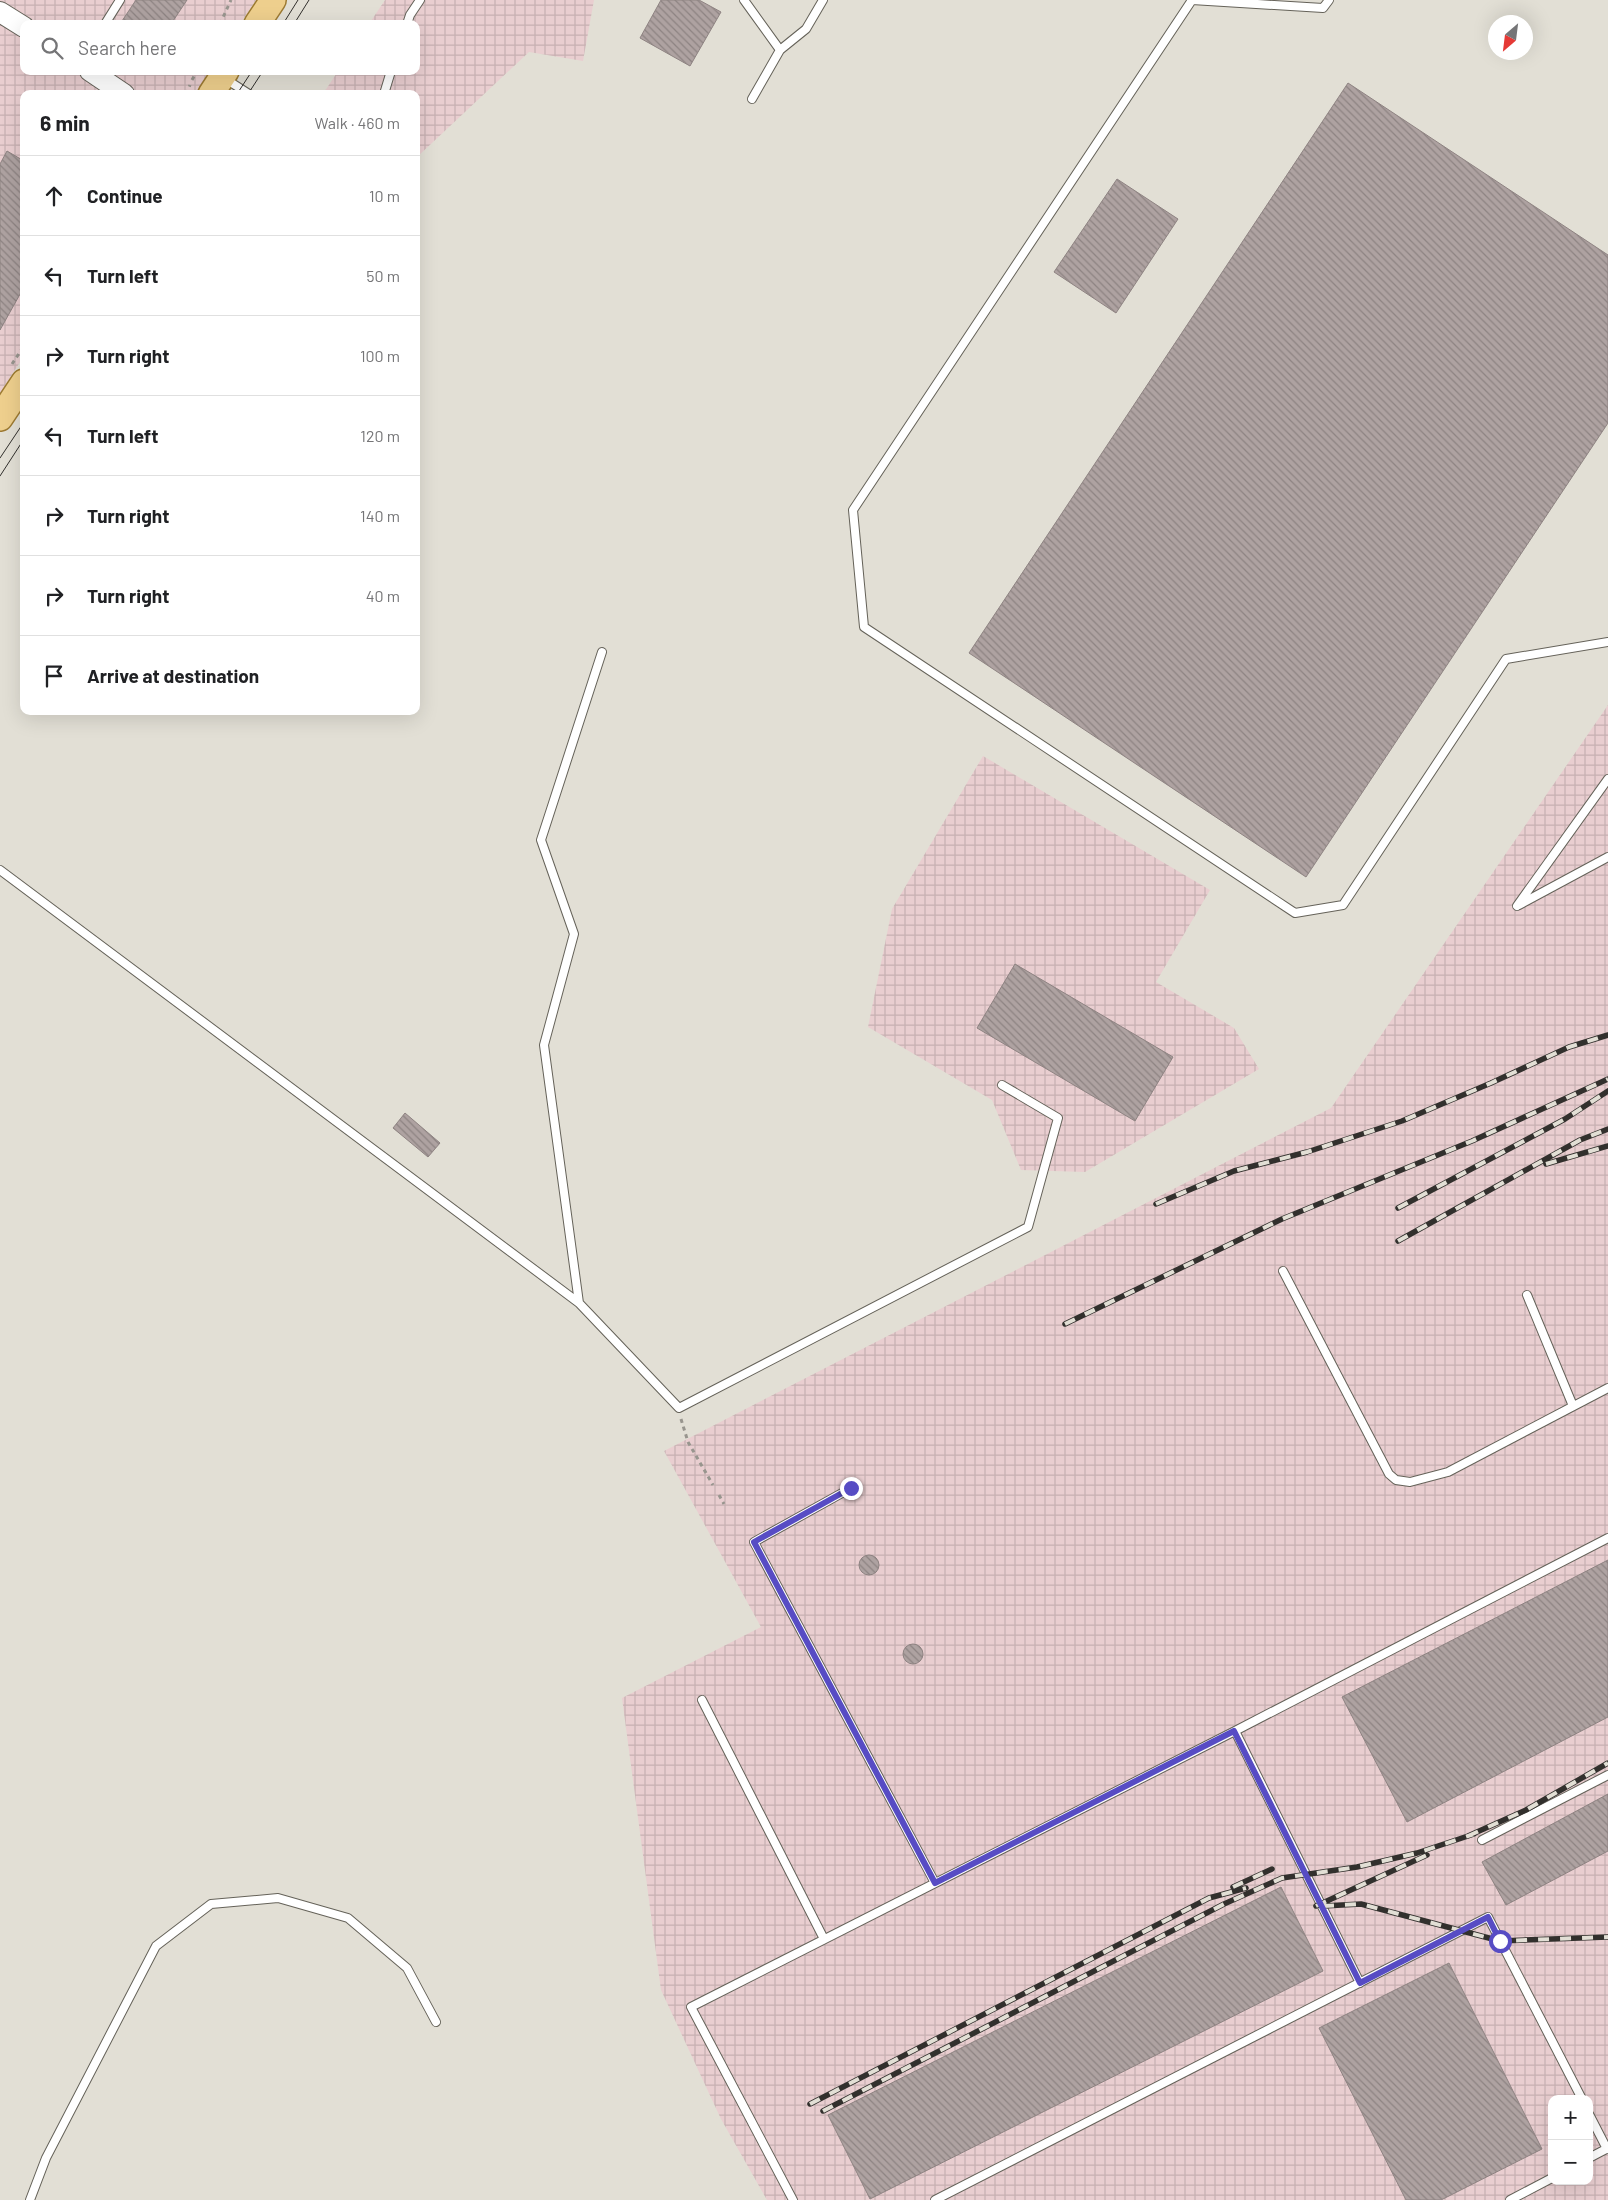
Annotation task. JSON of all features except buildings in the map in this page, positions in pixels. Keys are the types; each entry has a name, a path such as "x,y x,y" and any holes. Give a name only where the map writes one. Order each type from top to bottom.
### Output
{"main road":[{"path":"260,20 273,0"}],"street":[{"path":"0,12 20,24"},
{"path":"96,75 118,90"}],"lane":[{"path":"108,20 120,0"},
{"path":"408,20 420,0"},
{"path":"744,0 780,50"},
{"path":"752,99 780,50 806,29 823,0"},
{"path":"1328,0 1323,8 1192,0 853,510 864,627 1295,912 1343,905 1506,659 1608,642"},
{"path":"385,90 390,75"},
{"path":"220,81 240,90"},
{"path":"579,1303 544,1045 574,934 542,840 602,652"},
{"path":"1608,779 1517,906 1608,857"},
{"path":"0,870 579,1303 678,1408 1028,1226 1058,1118 1002,1086"},
{"path":"1283,1271 1389,1474 1396,1480 1410,1482 1448,1472 1608,1388"},
{"path":"1527,1296 1574,1406"},
{"path":"851,1488 754,1542 935,1883"},
{"path":"793,2200 691,2006 1234,1731 1608,1538"},
{"path":"702,1700 824,1939"},
{"path":"1234,1731 1360,1983"},
{"path":"1482,1840 1608,1775"},
{"path":"30,2200 46,2158 156,1946 211,1904 278,1898 348,1918 407,1968 436,2022"},
{"path":"935,2200 1488,1917 1580,2095"},
{"path":"1593,2121 1608,2149 1593,2156"},
{"path":"1510,2200 1548,2180"}],"path":[{"path":"222,20 231,0"},
{"path":"678,1408 688,1442 713,1485"},
{"path":"719,1495 724,1504"}],"shaded area":[{"path":"0,0 256,0 243,20 20,20 20,75 207,75 197,90 20,90 20,362 0,393"},
{"path":"385,0 594,0 583,61 529,52 420,154 420,90 326,90 335,75 420,75 420,20 372,20"},
{"path":"1608,705 1608,2200 767,2200 721,2119 661,1990 622,1698 761,1627 664,1451 1331,1108"},
{"path":"983,756 1210,890 1156,982 1234,1028 1259,1069 1085,1172 1021,1170 992,1100 868,1027 892,909"}],"tram line":[{"path":"286,20 298,0"},
{"path":"296,20 309,0"},
{"path":"240,90 249,75"},
{"path":"251,90 260,75"},
{"path":"0,458 20,428"},
{"path":"0,476 20,445"}],"railway":[{"path":"1156,1204 1234,1171 1307,1152 1402,1121 1569,1047 1608,1035"},
{"path":"1065,1324 1282,1219 1472,1141 1608,1079"},
{"path":"1398,1208 1565,1119 1608,1091"},
{"path":"1398,1241 1580,1140 1608,1129"},
{"path":"1546,1164 1608,1146"},
{"path":"1468,1836 1526,1810 1608,1763"},
{"path":"823,2111 1224,1904 1282,1878 1357,1867 1417,1853 1474,1834"},
{"path":"1316,1906 1427,1855"},
{"path":"1233,1887 1272,1869"},
{"path":"810,2104 1209,1898 1246,1888"},
{"path":"1323,1906 1361,1904 1500,1941 1608,1937"}],"route":[{"path":"851,1488 754,1542 935,1883 1234,1731 1360,1983 1488,1917 1500,1941"}]}
